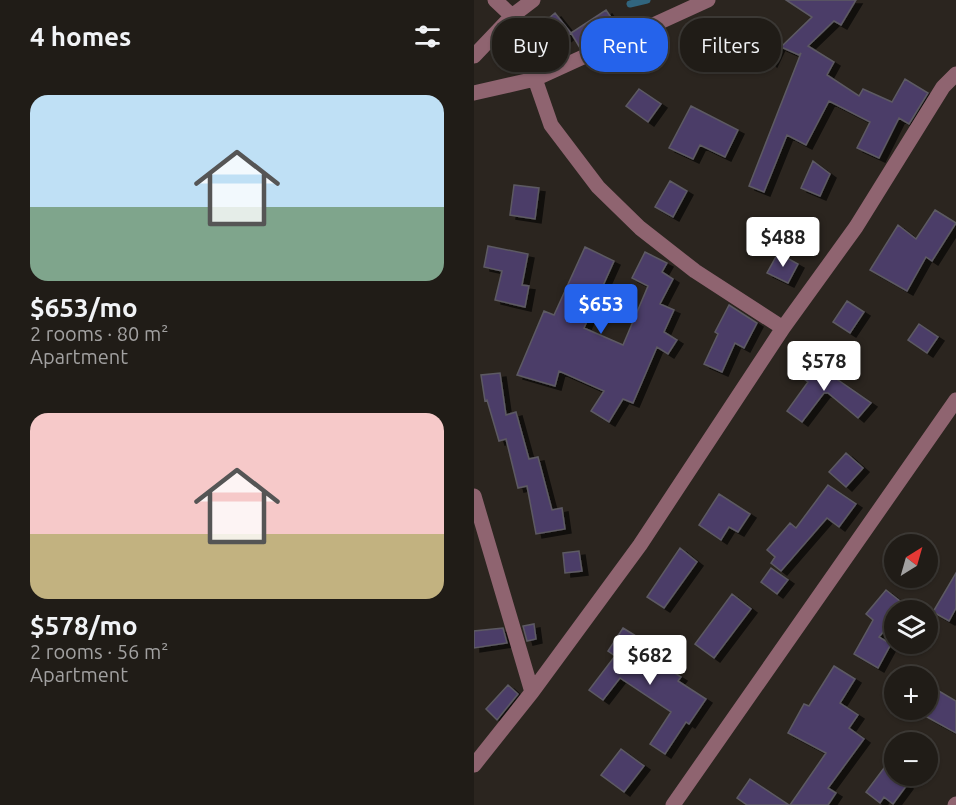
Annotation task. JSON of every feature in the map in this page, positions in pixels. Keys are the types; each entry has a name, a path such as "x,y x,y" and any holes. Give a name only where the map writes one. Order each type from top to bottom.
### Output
{"street":[{"path":"495,0 512,16"},
{"path":"474,56 512,16 533,0"},
{"path":"474,93 535,79 708,0"},
{"path":"474,765 532,692 640,544 783,328 856,227 943,87 956,74"},
{"path":"535,79 551,125 598,186 640,228 695,271 783,328"},
{"path":"673,805 956,400"},
{"path":"474,496 532,692"}],"building":[{"path":"786,0 856,0 841,25 834,21 808,46 834,62 827,75 859,96 863,89 892,102 905,79 928,93 909,124 899,118 879,158 857,148 870,122 829,101 806,145 787,135 764,192 749,186 801,53 799,55 781,47 812,17"},
{"path":"606,10 612,18 594,18"},
{"path":"555,13 559,18 549,18"},
{"path":"581,26 581,47 580,48 571,33"},
{"path":"639,89 661,104 648,122 626,106"},
{"path":"691,106 738,130 725,157 700,145 693,159 669,148"},
{"path":"813,161 830,174 820,196 801,188"},
{"path":"670,181 687,191 673,217 655,207"},
{"path":"514,185 539,188 535,219 510,215"},
{"path":"935,210 956,223 932,261 926,257 907,291 870,270 898,225 916,239"},
{"path":"488,246 528,254 522,285 529,286 525,307 495,300 502,271 484,267"},
{"path":"585,247 614,261 584,328 623,345 648,286 632,278 645,252 667,263 662,272 673,279 660,304 674,310 664,332 677,340 668,354 657,347 633,403 623,399 609,422 591,411 604,391 559,371 555,386 517,375 544,311 554,315"},
{"path":"778,253 798,264 788,283 767,273"},
{"path":"847,301 864,312 850,333 833,322"},
{"path":"729,305 757,323 744,348 735,343 722,372 704,364 718,334 715,332"},
{"path":"919,324 938,337 927,353 908,340"},
{"path":"802,355 871,403 858,418 828,393 824,393 802,422 787,411 808,382 804,379 806,375 794,365"},
{"path":"500,373 506,415 516,412 529,459 538,457 552,510 562,508 565,529 536,534 527,486 518,488 506,439 499,441 487,400 485,401 481,375"},
{"path":"846,453 863,468 846,487 829,472"},
{"path":"828,485 856,504 839,527 827,518 781,571 771,563 775,557 767,550 790,523 796,528"},
{"path":"719,494 750,514 738,532 729,527 721,540 699,525"},
{"path":"680,548 697,562 664,608 647,597"},
{"path":"579,551 582,571 565,573 563,553"},
{"path":"771,568 788,580 777,594 761,582"},
{"path":"956,573 956,608 949,621 938,615 938,604"},
{"path":"886,590 899,600 884,600 884,631 879,637 884,640 886,654 878,668 854,654 873,620 866,614"},
{"path":"732,594 751,609 714,658 695,644"},
{"path":"534,624 536,639 527,641 523,626"},
{"path":"503,628 507,643 474,648 474,631"},
{"path":"623,628 644,641 638,649 681,677 678,681 706,699 689,724 686,722 665,754 650,744 671,712 620,678 603,700 589,690 615,656 608,651"},
{"path":"834,666 855,679 840,703 858,715 849,728 864,739 828,788 836,793 828,805 790,805 826,753 788,733 804,704 809,706"},
{"path":"508,685 518,694 497,720 486,709"},
{"path":"938,690 956,701 956,733 932,720 938,720"},
{"path":"621,749 644,766 624,792 601,775"},
{"path":"884,768 884,786 906,786 893,804 884,797 880,803 866,792"},
{"path":"750,779 789,805 747,805 737,798"}],"waterway":[{"path":"630,4 647,0"}]}
